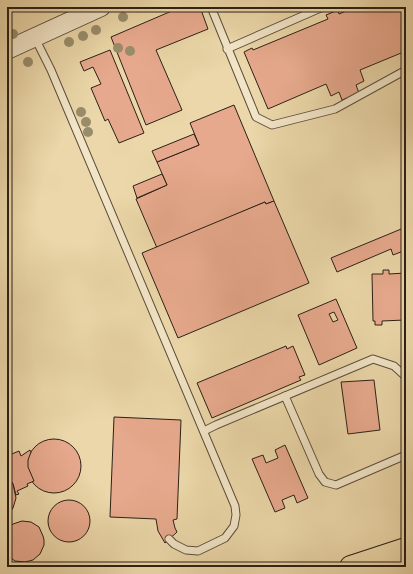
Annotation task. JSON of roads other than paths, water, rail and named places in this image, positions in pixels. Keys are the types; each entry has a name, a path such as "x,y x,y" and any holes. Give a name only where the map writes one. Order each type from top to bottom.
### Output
{"main road":[{"path":"351,567 406,549"}],"street":[{"path":"7,50 101,7"}],"lane":[{"path":"211,7 256,117 272,125 335,109 406,70"},
{"path":"228,48 323,7"},
{"path":"35,38 51,70 235,506 236,515 234,526 225,538 198,551 186,550 174,544 169,539"},
{"path":"204,431 373,359 394,366 406,377"},
{"path":"285,396 319,474 325,482 336,486 406,455"}]}
